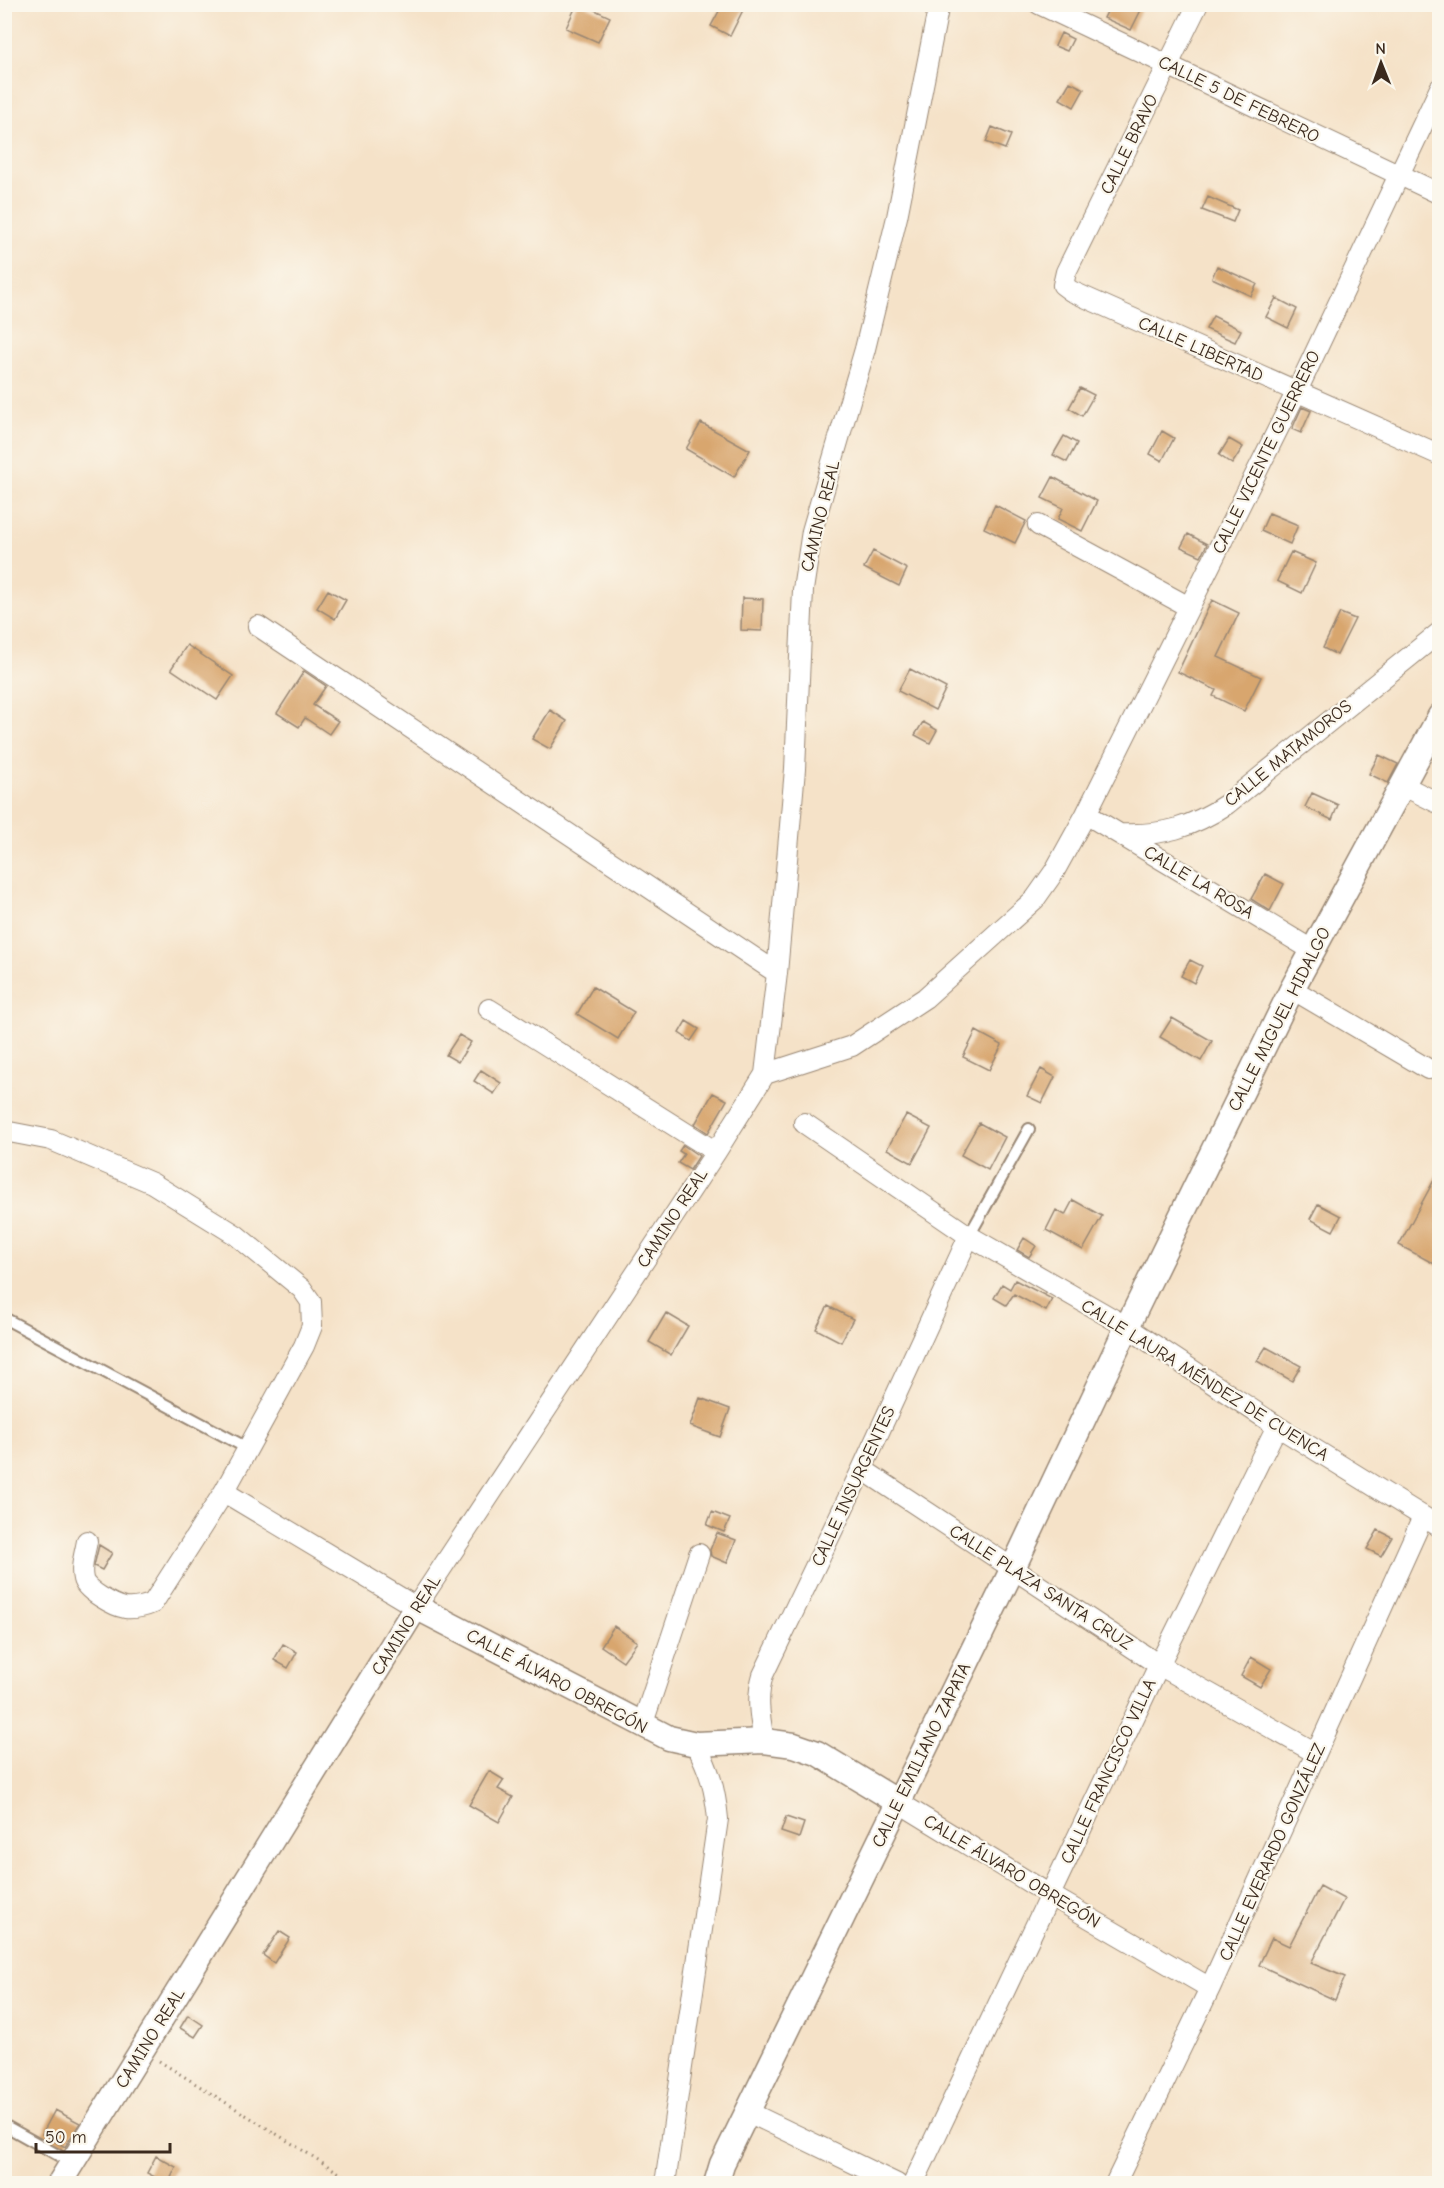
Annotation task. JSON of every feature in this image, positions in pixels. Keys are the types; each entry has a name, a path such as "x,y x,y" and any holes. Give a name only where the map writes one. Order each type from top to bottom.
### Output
{"street":[{"name":"CAMINO REAL","path":"66,2174 416,1607 765,1074 777,973 795,769 803,590 812,531 865,349 897,217 939,4"},
{"name":"CALLE 5 DE FEBRERO","path":"1039,4 1440,194"},
{"name":"CALLE BRAVO","path":"1063,285 1066,272 1198,4"},
{"name":"CALLE VICENTE GUERRERO","path":"1086,814 1297,391 1440,88"},
{"name":"CALLE LIBERTAD","path":"1063,285 1071,291 1440,455"},
{"path":"1038,525 1189,607"},
{"path":"258,626 777,973"},
{"name":"CALLE MATAMOROS","path":"1120,834 1164,833 1188,826 1209,816 1440,632"},
{"name":"CALLE MIGUEL HIDALGO","path":"1127,1327 1292,989 1440,716"},
{"path":"1404,786 1440,804"},
{"path":"765,1074 852,1046 925,998 1035,899 1054,872 1086,814"},
{"name":"CALLE LA ROSA","path":"1086,814 1312,950"},
{"path":"1292,989 1428,1070"},
{"path":"489,1009 716,1152"},
{"name":"CALLE LAURA MÉNDEZ DE CUENCA","path":"804,1123 969,1236 1127,1327 1277,1426 1431,1522"},
{"path":"4,1131 51,1140 152,1183 236,1235 302,1289 311,1302 312,1326 304,1346 224,1492 153,1603 142,1608 123,1608 87,1589 83,1581 82,1570 87,1541"},
{"name":"CALLE INSURGENTES","path":"764,1741 758,1706 763,1675 862,1469 969,1236"},
{"name":"CALLE EMILIANO ZAPATA","path":"716,2184 722,2164 1013,1568 1127,1327"},
{"name":"CALLE FRANCISCO VILLA","path":"913,2184 1159,1665 1277,1426"},
{"name":"CALLE PLAZA SANTA CRUZ","path":"862,1469 1159,1665 1316,1753"},
{"path":"224,1492 416,1607"},
{"name":"CALLE EVERARDO GONZÁLEZ","path":"1115,2184 1210,1988 1316,1753 1431,1522"},
{"path":"642,1726 699,1554"},
{"name":"CALLE ÁLVARO OBREGÓN","path":"416,1607 669,1738 696,1744 764,1741 794,1745 817,1753 1050,1895 1210,1988"},
{"path":"665,2184 718,1819 710,1773 696,1744"},
{"path":"748,2112 897,2184"}],"lane":[{"path":"969,1236 1029,1129"},
{"path":"4,1318 247,1448"},
{"path":"4,2125 66,2174"}],"path":[{"path":"142,2051 357,2184"}],"building":[{"path":"577,4 582,4 610,17 598,42 566,28"},
{"path":"723,4 746,4 730,36 711,26"},
{"path":"1111,4 1144,4 1131,30 1104,18"},
{"path":"1061,33 1073,39 1067,51 1055,46"},
{"path":"1070,82 1084,89 1074,107 1060,99"},
{"path":"992,127 1011,135 1005,149 986,142"},
{"path":"1208,197 1238,210 1233,222 1202,210"},
{"path":"1217,266 1257,284 1251,296 1212,278"},
{"path":"1276,298 1297,309 1288,328 1266,317"},
{"path":"1213,316 1241,330 1235,342 1206,329"},
{"path":"1080,388 1094,395 1082,416 1069,408"},
{"path":"1302,407 1311,411 1301,433 1292,429"},
{"path":"701,423 750,450 734,477 686,449"},
{"path":"1162,431 1174,438 1162,461 1150,454"},
{"path":"1064,436 1077,443 1067,462 1053,455"},
{"path":"1229,439 1243,447 1232,464 1219,455"},
{"path":"1053,477 1097,501 1082,531 1058,519 1063,508 1042,498"},
{"path":"995,505 1026,521 1015,543 984,528"},
{"path":"1269,513 1298,525 1290,544 1261,531"},
{"path":"1188,534 1207,544 1201,556 1181,547"},
{"path":"873,551 907,569 899,586 864,568"},
{"path":"1291,552 1316,563 1302,593 1277,581"},
{"path":"328,590 346,600 335,619 317,608"},
{"path":"742,598 763,599 762,631 741,630"},
{"path":"1212,600 1239,613 1218,657 1261,677 1244,711 1213,696 1216,690 1178,672"},
{"path":"1340,613 1355,619 1337,655 1323,648"},
{"path":"187,645 233,676 217,700 171,669"},
{"path":"910,669 946,688 935,710 898,691"},
{"path":"304,671 326,686 313,705 338,721 329,734 305,718 299,727 277,713"},
{"path":"550,710 567,721 550,749 532,739"},
{"path":"923,722 937,730 930,743 915,735"},
{"path":"1379,755 1398,764 1388,783 1369,774"},
{"path":"1312,793 1338,805 1332,820 1305,807"},
{"path":"1265,874 1284,884 1270,911 1251,899"},
{"path":"1190,960 1202,966 1194,983 1181,976"},
{"path":"593,987 634,1012 618,1039 577,1014"},
{"path":"1172,1018 1212,1041 1201,1061 1160,1037"},
{"path":"686,1021 699,1029 691,1041 679,1033"},
{"path":"976,1031 1002,1045 989,1070 963,1057"},
{"path":"459,1035 471,1042 458,1062 446,1055"},
{"path":"1041,1069 1055,1077 1042,1103 1027,1096"},
{"path":"481,1070 501,1083 494,1094 474,1081"},
{"path":"713,1093 727,1100 708,1133 695,1124"},
{"path":"906,1115 931,1128 912,1163 887,1149"},
{"path":"979,1123 1005,1137 988,1170 961,1155"},
{"path":"683,1145 699,1156 690,1170 678,1163 684,1154 679,1151"},
{"path":"1440,1169 1440,1267 1399,1245"},
{"path":"1073,1200 1102,1216 1083,1250 1046,1230 1056,1210 1065,1215"},
{"path":"1318,1204 1341,1216 1333,1231 1310,1219"},
{"path":"1024,1238 1036,1246 1029,1257 1017,1250"},
{"path":"1015,1280 1052,1299 1046,1311 1014,1294 1006,1305 994,1298 1002,1284 1010,1289"},
{"path":"828,1306 853,1319 841,1342 816,1329"},
{"path":"666,1313 688,1326 671,1355 649,1342"},
{"path":"1266,1347 1301,1366 1292,1381 1257,1361"},
{"path":"700,1398 730,1409 720,1437 690,1426"},
{"path":"712,1512 730,1519 724,1532 707,1525"},
{"path":"1378,1530 1392,1537 1381,1556 1367,1549"},
{"path":"717,1533 736,1540 727,1563 711,1556 710,1550"},
{"path":"99,1545 112,1553 102,1570 94,1566"},
{"path":"614,1626 637,1642 623,1661 601,1646"},
{"path":"283,1644 297,1652 288,1668 274,1660"},
{"path":"1251,1657 1271,1669 1260,1687 1241,1676"},
{"path":"489,1771 504,1780 498,1789 513,1797 499,1822 469,1805"},
{"path":"786,1817 804,1823 799,1838 781,1832"},
{"path":"1320,1886 1344,1899 1311,1963 1345,1977 1335,2000 1259,1965 1272,1938 1289,1946"},
{"path":"279,1931 290,1938 274,1963 263,1955"},
{"path":"188,2015 203,2025 195,2037 180,2028"},
{"path":"55,2110 80,2123 65,2147 42,2134"},
{"path":"156,2156 176,2167 168,2184 147,2173"}]}
